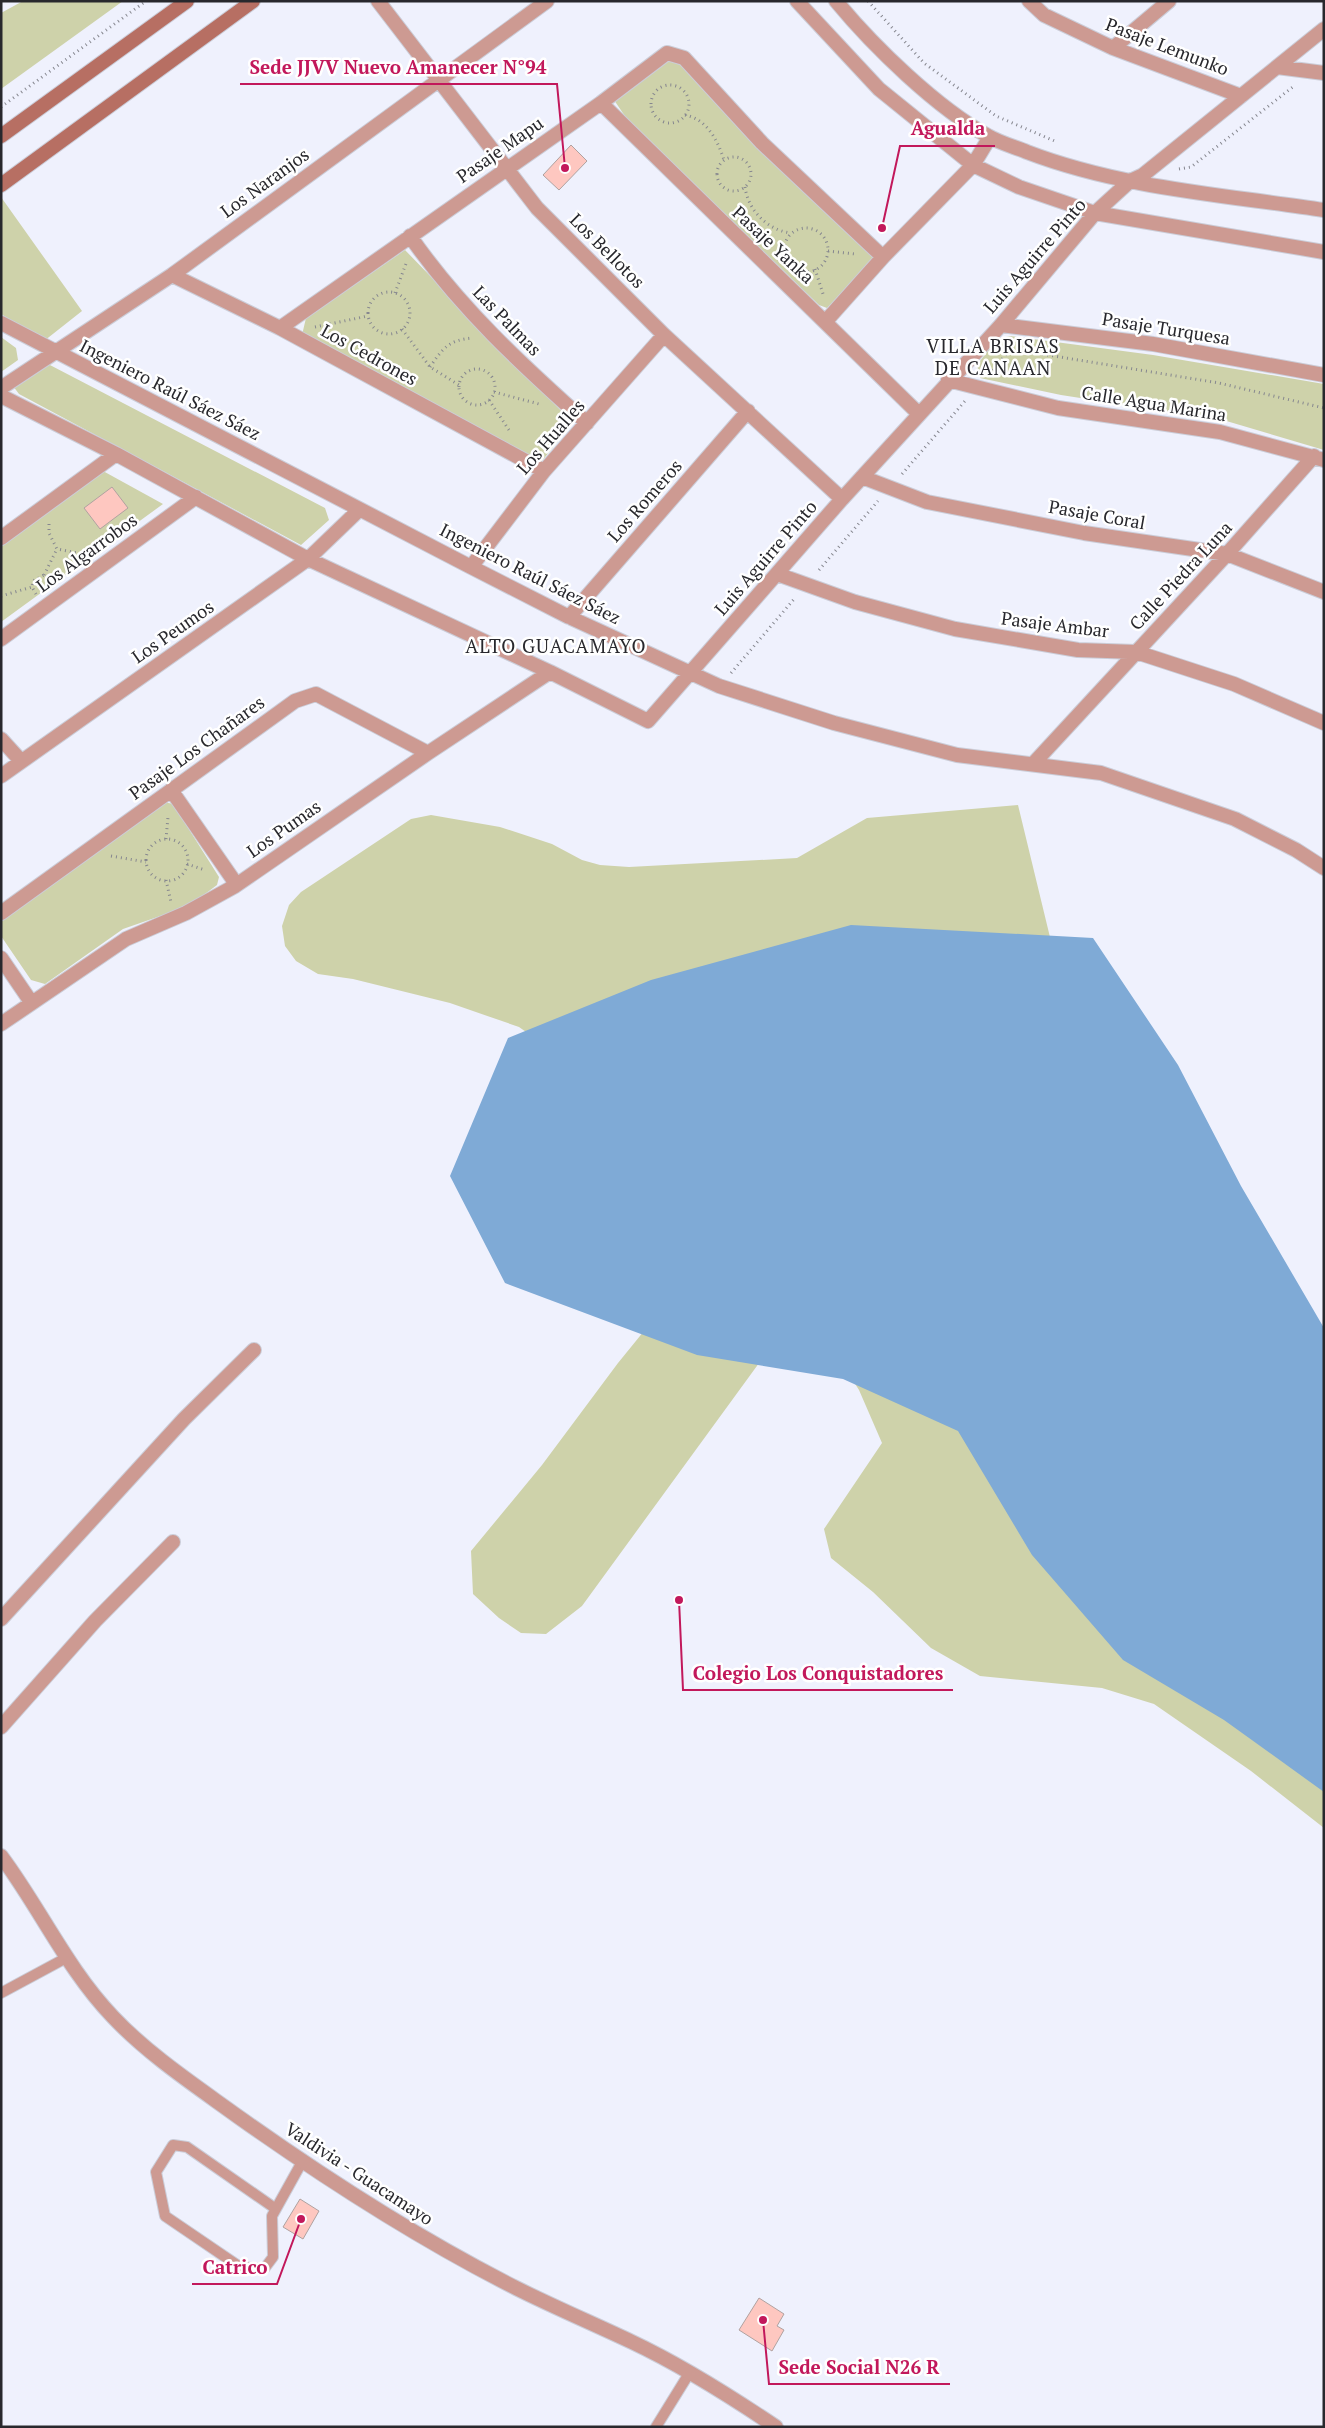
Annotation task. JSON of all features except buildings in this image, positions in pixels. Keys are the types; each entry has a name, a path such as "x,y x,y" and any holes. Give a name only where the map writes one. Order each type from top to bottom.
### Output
{"main road":[{"path":"1,136 187,1"},
{"path":"1,186 253,1"}],"street":[{"name":"Los Bellotos","path":"378,1 537,208 664,335 842,499"},
{"name":"Los Naranjos","path":"1,388 172,276 547,1"},
{"path":"797,1 879,89 973,165 1019,187 1095,213 1324,252"},
{"path":"836,1 894,62 954,116 990,138 1062,165 1130,181 1324,210"},
{"name":"Pasaje Lemunko","path":"1028,1 1044,15 1113,48 1241,96"},
{"path":"1113,48 1169,1"},
{"name":"Luis Aguirre Pinto","path":"550,672 648,722 842,499 948,380 1001,325 1095,213 1130,181 1143,175 1324,29"},
{"name":"Pasaje Mapu","path":"284,330 412,239 507,168 601,103 667,52 684,58 762,143 883,257"},
{"path":"1277,67 1318,72"},
{"name":"Pasaje Yanka","path":"601,103 703,205 828,318 918,414"},
{"path":"828,318 883,257 973,165 990,138"},
{"name":"Las Palmas","path":"412,239 439,276 528,371 587,423"},
{"name":"Los Cedrones","path":"172,276 284,330 544,471"},
{"name":"Ingeniero Raúl Sáez Sáez","path":"1,323 55,353 284,468 359,510 471,567 570,617 719,686 834,723 957,755 1101,773 1186,800 1235,819 1296,850 1324,868"},
{"name":"Pasaje Turquesa","path":"1001,325 1153,344 1324,375"},
{"name":"Los Hualles","path":"471,567 544,471 664,335"},
{"name":"Calle Agua Marina","path":"948,380 975,389 1058,408 1220,432 1319,458"},
{"path":"1,396 116,454 308,559 550,672"},
{"name":"Los Romeros","path":"570,617 748,411"},
{"path":"1,538 116,454"},
{"name":"Calle Piedra Luna","path":"1033,764 1227,554 1319,458"},
{"name":"Pasaje Coral","path":"862,477 889,489 927,502 1074,531 1227,554 1324,592"},
{"name":"Los Algarrobos","path":"1,639 196,497"},
{"name":"Los Peumos","path":"1,776 308,559 359,510"},
{"name":"Pasaje Ambar","path":"777,574 863,605 955,629 1078,650 1136,652 1234,684 1324,722"},
{"name":"Los Pumas","path":"1,1024 126,939 186,914 235,886 428,753 550,672"},
{"name":"Pasaje Los Chañares","path":"1,913 295,701 316,694 428,753"},
{"path":"1,739 21,761"},
{"path":"170,790 232,878 235,886"},
{"path":"1,958 31,1002"},
{"path":"1,1619 184,1419 254,1350"},
{"path":"1,1727 95,1621 173,1542"},
{"name":"Valdivia - Guacamayo","path":"1,1856 66,1958 102,2005 147,2049 302,2162 382,2214 516,2288 633,2342 690,2372 776,2427"}],"lane":[{"path":"1,1993 66,1958"},
{"path":"276,2209 187,2147 174,2146 156,2172 165,2216 240,2267 264,2269 273,2257 272,2216 276,2209 302,2162"},
{"path":"656,2427 690,2372"}],"path":[{"path":"1,107 146,1"},
{"path":"868,1 924,63 932,69 996,116 1064,145"},
{"path":"1172,170 1191,166 1318,72"},
{"path":"685,115 688,110 688,97 680,87 668,84 662,86 653,94 650,107 657,118 668,124 675,123 685,115 696,117 718,141 724,160"},
{"path":"745,187 740,190 730,191 721,185 717,174 720,164 724,160 735,157 741,159 749,166 750,177 745,187 746,198 760,218 779,232 792,233 805,228 812,228 824,236 827,243 827,257 823,264 815,269 804,272 797,270 786,260 784,245 792,233"},
{"path":"395,293 412,239"},
{"path":"815,269 828,318"},
{"path":"395,293 406,302 409,308 408,321 402,329 393,334 379,332 370,322 368,316 371,302 382,294 395,293"},
{"path":"284,330 368,316"},
{"path":"402,329 430,366 459,385"},
{"path":"430,366 442,349 458,339 495,336"},
{"path":"719,686 1011,349 1219,383 1324,408"},
{"path":"473,369 479,369 489,374 492,378 495,383 494,392 484,404 472,404 462,397 459,385 463,375 473,369"},
{"path":"494,392 547,406 569,407"},
{"path":"54,499 49,533 57,549 63,552 81,553 108,561"},
{"path":"44,575 57,549"},
{"path":"1,596 32,587"},
{"path":"166,839 168,815"},
{"path":"166,839 179,843 187,854 187,864 182,874 176,878 166,880 157,878 152,874 146,862 149,849 154,844 166,839"},
{"path":"111,856 146,862"},
{"path":"187,864 215,874"},
{"path":"166,880 172,909"}],"green space":[{"path":"23,1 123,1 1,89 1,13"},
{"path":"667,57 681,62 875,257 827,308 819,305 631,125 614,100"},
{"path":"1,197 82,311 44,341 1,314"},
{"path":"405,250 573,423 541,462 302,335 306,318"},
{"path":"1010,336 1153,355 1324,384 1324,450 1223,420 1061,395 980,378 977,365 997,339"},
{"path":"1,337 16,348 18,360 1,372"},
{"path":"48,364 325,508 329,520 301,545 19,394 13,386"},
{"path":"103,471 163,504 1,622 1,547"},
{"path":"164,802 173,804 219,877 217,885 189,906 123,929 45,984 31,980 1,936 2,921"},
{"path":"1018,805 1056,962 1324,1515 1324,1828 1251,1771 1154,1704 1102,1688 980,1676 931,1648 873,1592 831,1558 824,1529 882,1443 859,1390 840,1360 794,1315 582,1606 546,1634 521,1633 499,1618 473,1594 471,1551 542,1465 618,1363 679,1288 562,1057 519,1027 450,1003 353,979 318,974 296,961 285,946 282,926 289,905 301,892 411,819 431,815 500,827 552,844 582,860 600,865 629,867 797,858 867,818"}],"water":[{"path":"851,925 1093,938 1178,1065 1241,1186 1324,1328 1324,1792 1224,1720 1123,1660 1032,1555 958,1431 843,1379 697,1355 505,1283 450,1176 508,1038 651,980"}],"place":[{"name":"Sede JJVV Nuevo Amanecer N°94","path":"565,168"},
{"name":"Agualda","path":"882,228"},
{"name":"Colegio Los Conquistadores","path":"679,1600"},
{"name":"Catrico","path":"301,2219"},
{"name":"Sede Social N26 R","path":"763,2320"}],"district":[{"name":"VILLA BRISAS DE CANAAN","path":"993,357"},
{"name":"ALTO GUACAMAYO","path":"556,646"}]}
